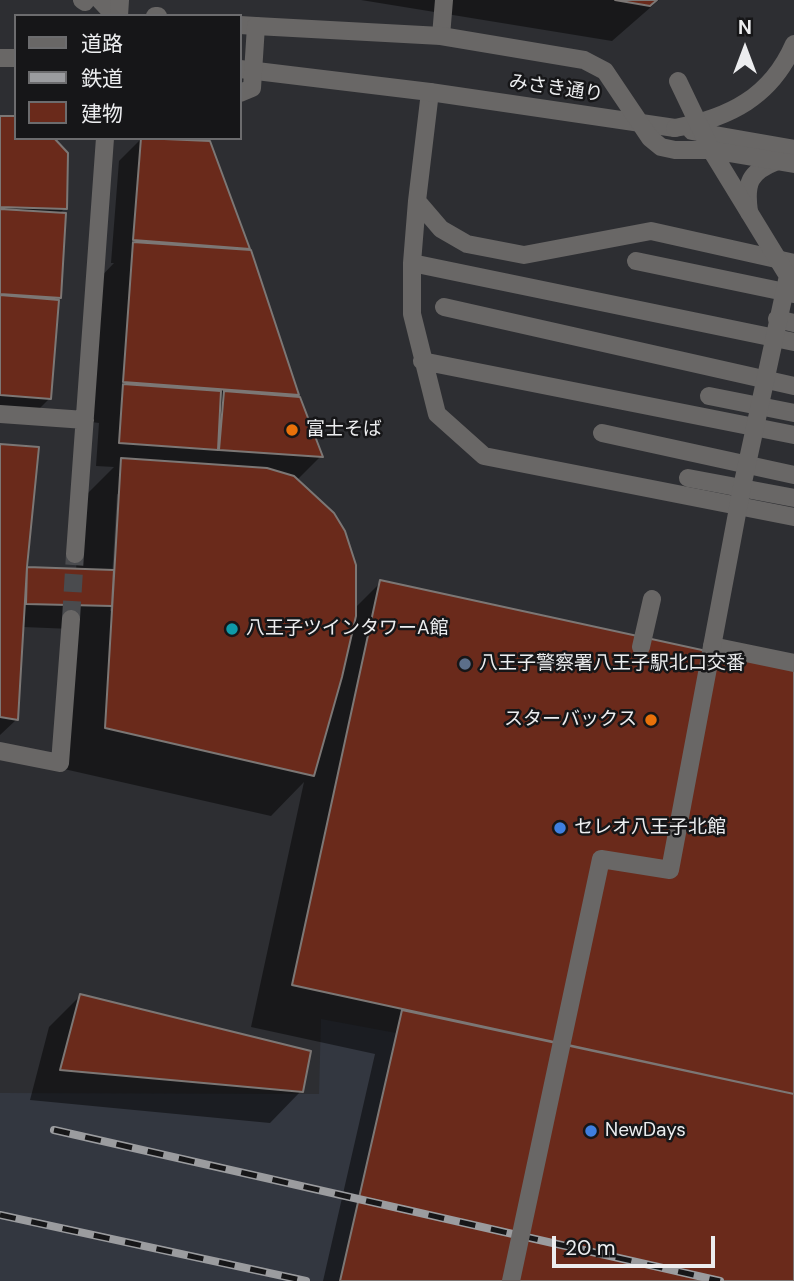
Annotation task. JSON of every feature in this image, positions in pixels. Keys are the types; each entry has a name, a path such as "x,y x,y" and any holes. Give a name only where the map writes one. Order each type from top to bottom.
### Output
{"street":[{"path":"441,36 444,0"},
{"path":"89,1 113,14"},
{"path":"242,92 252,88 248,25 441,36 584,60 598,65 610,78 650,138 662,147 675,150 711,150 785,163"},
{"path":"675,128 705,122 736,110 780,72 794,44"},
{"name":"みさき通り","path":"242,69 430,92 675,128 794,149"},
{"path":"511,1281 601,859 670,870 759,406 786,321 792,271 749,212 711,150 678,81"},
{"path":"430,92 417,201 412,263 412,314 437,414 484,456 794,517"},
{"path":"75,554 105,140"},
{"path":"749,212 749,181 759,168 785,163"},
{"path":"417,201 441,229 467,244 524,255 651,231 792,271"},
{"path":"636,261 794,294"},
{"path":"412,263 794,342"},
{"path":"444,307 794,386"},
{"path":"422,361 794,435"},
{"path":"709,396 794,413"},
{"path":"0,414 85,420"},
{"path":"602,433 794,475"},
{"path":"688,478 794,498"},
{"path":"641,647 652,599"},
{"path":"0,751 60,763 71,619"},
{"path":"712,646 794,663"}],"shaded area":[{"path":"321,1019 794,1107 794,1281 0,1281 0,1093 319,1094"}],"building":[{"path":"615,0 657,0 650,6"},
{"path":"0,116 14,116 14,140 56,140 68,153 67,209 0,207"},
{"path":"141,140 210,141 250,249 133,240"},
{"path":"0,209 66,213 61,298 0,294"},
{"path":"133,242 251,250 299,395 123,382"},
{"path":"0,295 59,300 51,399 0,395"},
{"path":"123,384 221,391 218,450 119,443"},
{"path":"224,391 300,397 323,457 219,450"},
{"path":"0,444 39,447 27,567 18,720 0,717"},
{"name":"八王子ツインタワーA館","path":"121,458 267,468 294,476 334,513 345,531 356,565 356,616 314,776 105,728"},
{"path":"27,567 114,570 112,606 26,604"},
{"name":"セレオ八王子北館","path":"380,580 794,670 794,1094 292,985"},
{"path":"80,994 311,1051 303,1092 60,1070"},
{"path":"402,1010 794,1094 794,1281 340,1281"}],"tunnel":[{"path":"71,619 75,554"}],"railway":[{"path":"54,1130 720,1281"},
{"path":"0,1215 306,1281"}],"place":[{"name":"富士そば","path":"292,430"},
{"name":"八王子ツインタワーA館","path":"232,629"},
{"name":"八王子警察署八王子駅北口交番","path":"465,664"},
{"name":"スターバックス","path":"651,720"},
{"name":"セレオ八王子北館","path":"560,828"},
{"name":"NewDays","path":"591,1131"}]}
